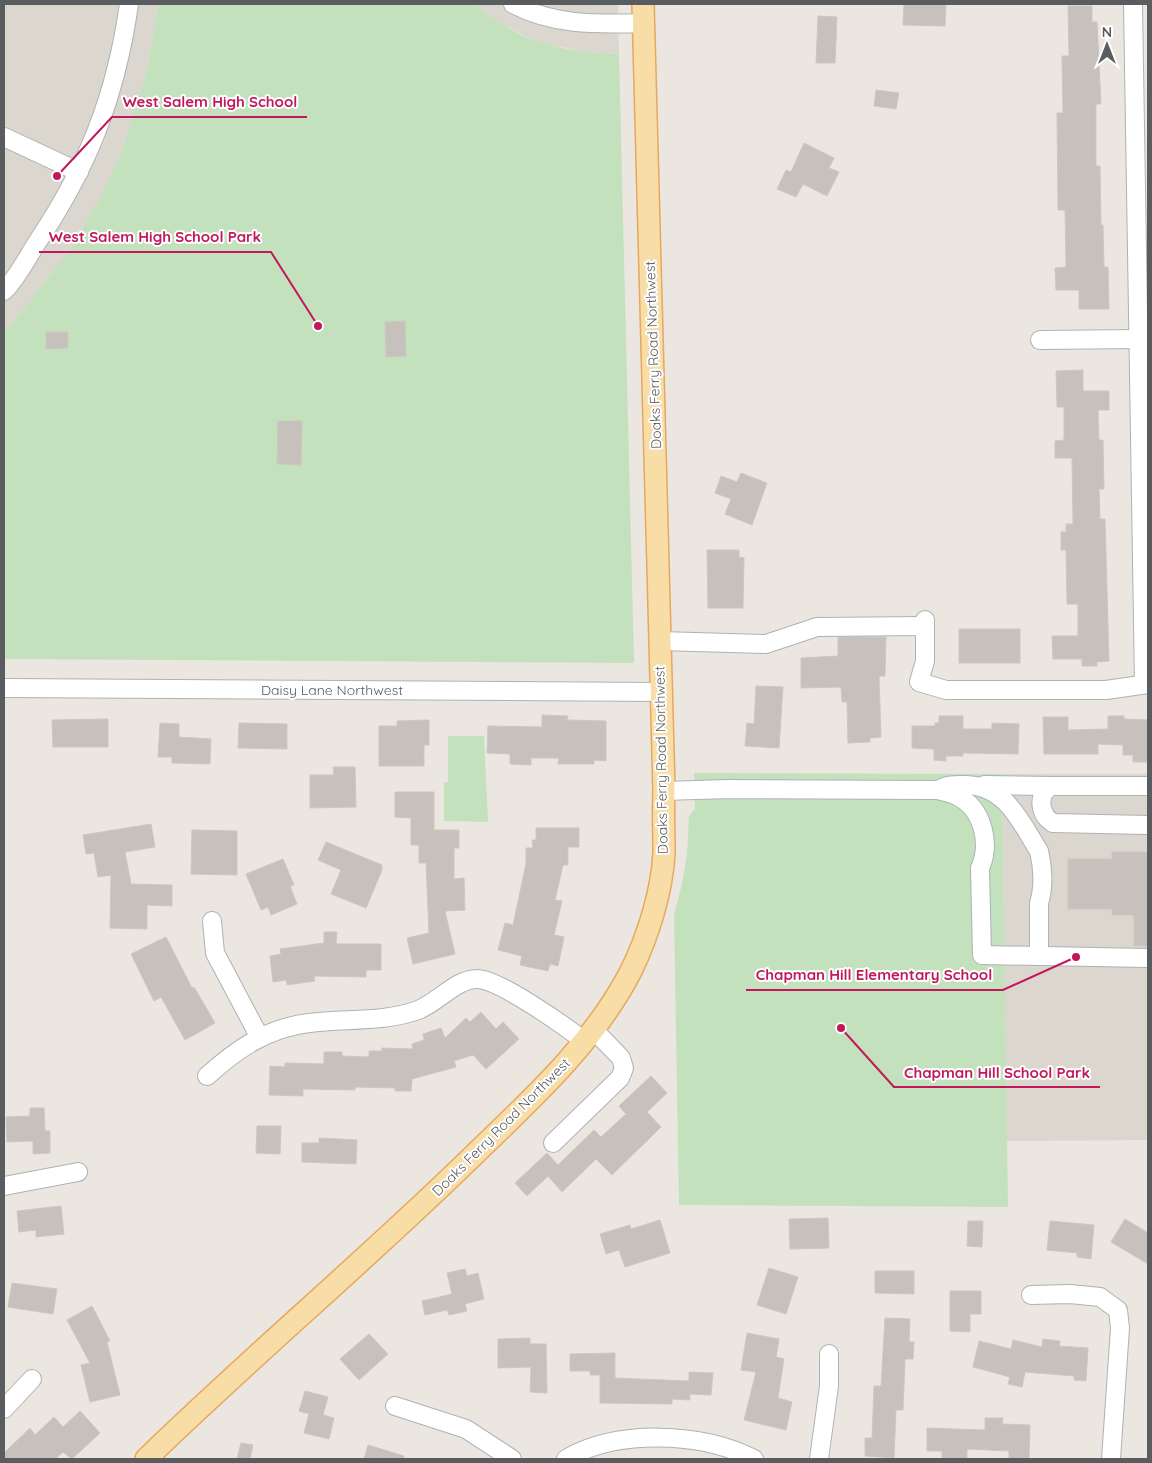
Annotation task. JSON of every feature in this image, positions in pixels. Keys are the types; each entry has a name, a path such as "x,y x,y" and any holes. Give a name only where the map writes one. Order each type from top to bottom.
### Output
{"main road":[{"name":"Doaks Ferry Road Northwest","path":"146,1459 286,1327 410,1218 521,1109 589,1035 616,997 632,969 648,928 659,887 664,854 664,791 644,14"}],"street":[{"path":"4,292 64,202 102,122 118,66 130,4"},
{"path":"513,4 547,18 570,23 644,14"},
{"path":"660,641 766,644 817,627 925,623 925,661 919,682 946,690 1106,690 1146,684 1138,339 1142,235 1133,4"},
{"path":"4,137 79,172"},
{"path":"1040,340 1138,339"},
{"name":"Daisy Lane Northwest","path":"4,688 661,692"},
{"path":"938,790 953,785 985,789 1051,786 1148,786"},
{"path":"1051,786 1043,794 1042,808 1048,820 1053,823 1148,825"},
{"path":"664,791 728,789 938,790 956,796 966,801 975,812 985,838 984,859 980,868 982,955 1148,958"},
{"path":"975,812 976,798 985,789"},
{"path":"985,789 1008,801 1039,851 1042,895 1039,903 1039,956"},
{"path":"212,921 215,953 259,1036"},
{"path":"206,1076 232,1054 259,1036 309,1023 359,1020 418,1010 463,982 477,979 493,983 560,1022 589,1035 621,1058 624,1068 620,1078 553,1143"},
{"path":"4,1186 78,1172"},
{"path":"1031,1295 1070,1294 1100,1297 1118,1310 1120,1328 1112,1459"},
{"path":"819,1459 829,1386 829,1354"},
{"path":"4,1409 32,1379"},
{"path":"396,1406 466,1429 512,1459"},
{"path":"566,1459 606,1444 635,1438 679,1439 708,1444 754,1459"}],"shaded area":[{"path":"4,4 159,4 146,74 122,152 98,201 71,248 4,334"},
{"path":"475,4 618,4 619,54 587,52 539,43 496,21"},
{"path":"1002,774 1148,774 1148,1140 1007,1141"}],"green space":[{"path":"159,4 475,4 492,18 509,28 525,37 542,43 578,51 619,54 634,663 4,659 4,334 71,248 98,201 122,152 146,74"},
{"path":"448,736 484,736 488,822 444,821 444,782 448,782"},
{"path":"694,773 1002,774 1008,1207 679,1205 674,915 687,854 689,816 695,809"}],"building":[{"path":"904,4 946,4 945,26 903,25"},
{"path":"1068,6 1092,6 1092,22 1097,22 1101,104 1096,104 1096,166 1100,166 1101,225 1103,225 1104,267 1108,267 1109,309 1079,309 1079,290 1056,290 1055,268 1066,267 1065,210 1058,210 1057,113 1063,113 1062,56 1069,56"},
{"path":"818,16 837,17 835,63 816,63"},
{"path":"876,90 899,93 896,109 874,106"},
{"path":"804,143 834,158 829,168 839,172 827,196 803,184 796,197 777,189 786,170 791,172"},
{"path":"405,321 406,356 386,357 385,322"},
{"path":"46,332 68,332 68,348 46,349"},
{"path":"1083,370 1083,391 1109,391 1109,410 1098,410 1099,440 1103,440 1104,489 1099,489 1100,519 1105,519 1109,661 1097,662 1097,666 1082,666 1082,659 1053,659 1052,636 1078,636 1078,604 1067,604 1066,550 1061,550 1061,532 1066,532 1066,524 1073,524 1072,458 1055,458 1055,441 1064,440 1064,407 1057,407 1056,371"},
{"path":"278,421 302,421 301,465 277,464"},
{"path":"741,473 767,483 752,525 725,514 731,499 715,493 721,476 737,482"},
{"path":"707,550 739,550 739,557 744,558 743,608 708,608"},
{"path":"959,629 1020,629 1020,663 959,663"},
{"path":"838,637 886,637 885,676 879,676 881,737 870,738 870,742 848,743 847,702 842,702 841,687 801,688 801,658 838,656"},
{"path":"756,686 783,687 779,748 745,746 747,723 754,724"},
{"path":"542,715 568,716 567,720 606,721 606,761 594,760 594,764 558,764 559,758 531,758 531,765 510,764 510,754 487,753 488,726 542,727"},
{"path":"939,716 963,716 963,729 992,729 992,723 1019,724 1018,754 963,753 963,756 946,756 946,761 934,760 934,749 912,748 912,726 935,726 935,723 939,723"},
{"path":"1108,716 1124,716 1124,719 1148,720 1148,762 1133,762 1133,755 1123,755 1123,745 1098,744 1098,754 1044,754 1043,717 1068,717 1068,730 1108,729"},
{"path":"108,719 108,747 53,747 52,720"},
{"path":"429,720 429,745 424,745 424,766 379,766 379,726 397,726 397,721"},
{"path":"160,723 179,724 179,737 211,739 210,764 172,763 172,757 158,757"},
{"path":"239,723 287,724 287,749 238,748"},
{"path":"333,767 355,767 356,807 310,808 310,775 334,775"},
{"path":"395,792 434,792 434,830 459,830 459,848 454,848 454,879 464,878 465,910 445,911 455,954 413,964 407,938 429,933 426,863 419,863 419,845 411,845 411,818 395,817"},
{"path":"151,824 155,847 125,852 131,884 172,885 172,906 147,905 147,929 110,928 111,875 98,877 94,853 86,854 83,835"},
{"path":"536,828 579,828 579,847 568,847 568,865 563,865 555,900 562,901 554,935 564,937 558,966 550,964 548,971 520,965 522,956 498,950 505,923 513,925 526,864 526,848 533,848 532,840 536,840"},
{"path":"192,830 237,831 237,875 191,874"},
{"path":"326,842 382,865 382,870 366,908 331,894 341,870 318,860"},
{"path":"1112,852 1148,852 1148,946 1134,946 1134,915 1112,915 1112,909 1068,909 1068,859 1112,859"},
{"path":"283,859 294,885 290,886 297,904 271,915 268,907 261,910 246,874"},
{"path":"324,932 337,932 336,944 381,944 381,970 366,970 366,977 314,976 315,981 287,985 286,980 273,982 270,956 281,954 280,949 324,943"},
{"path":"166,937 192,988 194,987 215,1023 185,1040 161,997 154,1001 131,954"},
{"path":"481,1012 496,1029 503,1022 519,1039 486,1069 473,1055 454,1061 456,1067 412,1079 411,1091 395,1091 395,1088 355,1087 355,1090 303,1089 303,1096 269,1095 270,1066 285,1067 285,1063 324,1064 324,1052 342,1052 342,1056 369,1057 369,1051 382,1051 382,1048 413,1049 412,1044 424,1040 423,1034 441,1028 445,1038 466,1018 470,1022"},
{"path":"651,1076 667,1093 647,1112 661,1127 612,1175 596,1159 562,1192 548,1176 527,1196 515,1183 547,1153 558,1165 594,1130 601,1137 626,1114 619,1106"},
{"path":"30,1108 44,1108 45,1131 50,1131 50,1153 33,1154 33,1141 7,1142 6,1117 30,1116"},
{"path":"257,1126 281,1126 280,1154 256,1153"},
{"path":"319,1138 357,1140 356,1164 302,1162 302,1143 319,1143"},
{"path":"61,1206 64,1234 36,1237 36,1230 19,1232 17,1211"},
{"path":"828,1218 829,1248 790,1249 789,1219"},
{"path":"1125,1219 1148,1233 1148,1264 1111,1242"},
{"path":"660,1220 670,1253 625,1267 619,1250 606,1254 600,1234 630,1225 631,1229"},
{"path":"968,1221 983,1221 982,1247 967,1246"},
{"path":"1050,1221 1094,1225 1091,1259 1077,1257 1077,1253 1047,1250"},
{"path":"769,1268 798,1277 786,1314 757,1305"},
{"path":"465,1269 467,1276 478,1273 484,1299 465,1304 467,1311 449,1315 447,1310 425,1315 422,1301 452,1294 447,1273"},
{"path":"875,1271 914,1271 914,1294 875,1293"},
{"path":"12,1283 57,1289 53,1314 8,1307"},
{"path":"950,1291 981,1291 981,1314 970,1314 970,1332 950,1331"},
{"path":"92,1306 110,1341 107,1342 120,1395 90,1402 81,1365 90,1363 67,1320"},
{"path":"885,1318 910,1319 909,1342 914,1342 913,1359 905,1359 903,1410 896,1410 894,1458 865,1456 865,1438 872,1438 874,1386 881,1386"},
{"path":"747,1333 779,1339 776,1357 784,1359 778,1398 792,1402 786,1430 744,1420 756,1372 741,1370"},
{"path":"369,1334 388,1354 359,1380 340,1359"},
{"path":"530,1338 530,1344 546,1344 547,1393 530,1392 531,1367 498,1368 498,1339"},
{"path":"1043,1339 1060,1341 1059,1346 1088,1348 1086,1381 1074,1380 1074,1376 1025,1372 1022,1387 1008,1384 1010,1377 973,1367 979,1341 1011,1349 1013,1340 1042,1347"},
{"path":"615,1353 615,1378 689,1381 689,1372 713,1373 711,1395 690,1394 690,1400 672,1399 672,1404 600,1403 600,1375 590,1375 590,1371 570,1371 570,1354"},
{"path":"305,1391 328,1397 323,1415 334,1418 329,1439 304,1433 309,1414 299,1411"},
{"path":"80,1411 100,1433 72,1459 63,1452 55,1459 4,1459 4,1453 30,1428 35,1435 54,1417 63,1427"},
{"path":"985,1418 1003,1418 1002,1424 1030,1425 1029,1459 1009,1459 1009,1451 967,1449 967,1459 942,1459 942,1451 927,1451 927,1428 985,1430"},
{"path":"241,1443 253,1445 250,1459 237,1459"},
{"path":"368,1445 404,1456 404,1459 364,1459"}],"place":[{"name":"West Salem High School","path":"57,176"},
{"name":"West Salem High School Park","path":"318,326"},
{"name":"Chapman Hill Elementary School","path":"1076,957"},
{"name":"Chapman Hill School Park","path":"841,1028"}]}
